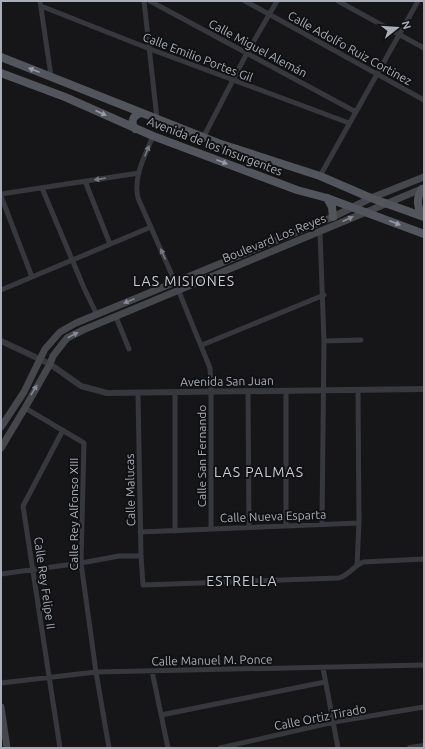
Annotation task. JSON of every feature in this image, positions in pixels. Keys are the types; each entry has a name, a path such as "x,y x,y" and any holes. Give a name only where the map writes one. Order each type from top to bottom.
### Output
{"main road":[{"name":"Avenida de los Insurgentes","path":"1,57 67,82 141,113 204,136 218,143 320,176 370,198 423,216"},
{"name":"Avenida de los Insurgentes","path":"1,73 66,97 135,129 297,190 353,207 424,234"},
{"path":"66,97 69,92 67,82"},
{"path":"135,129 133,120 136,115 141,113"},
{"name":"Boulevard Los Reyes","path":"1,427 24,392 45,349 60,332 97,314 333,217 370,198 424,177"},
{"path":"423,188 418,195 417,202 423,216"},
{"name":"Boulevard Los Reyes","path":"1,448 50,364 53,356 67,338 275,249 320,232 423,188"},
{"path":"327,198 332,207 333,217"},
{"path":"272,242 275,249"},
{"path":"1,707 7,748"}],"street":[{"path":"144,1 157,119"},
{"name":"Calle Miguel Alemán","path":"150,1 356,112"},
{"name":"Calle Adolfo Ruiz Cortinez","path":"245,1 424,100"},
{"path":"204,136 232,80 277,1"},
{"path":"338,1 424,48"},
{"path":"320,176 418,1"},
{"path":"40,4 51,76"},
{"name":"Calle Emilio Portes Gil","path":"40,4 150,49 349,123"},
{"name":"Calle San Fernando","path":"154,136 139,173 136,189 151,227 176,282 210,368 211,529"},
{"path":"32,277 1,195 139,173"},
{"path":"85,181 110,244"},
{"path":"42,188 72,260 97,314"},
{"path":"1,290 151,227"},
{"path":"320,232 324,295 322,524"},
{"path":"202,345 324,295"},
{"path":"116,317 129,349"},
{"path":"324,341 361,340"},
{"name":"Avenida San Juan","path":"1,341 50,364 81,386 107,393 138,394 424,389"},
{"path":"358,390 359,523 357,565 363,562 424,558"},
{"path":"248,391 249,527"},
{"path":"286,391 286,526"},
{"path":"175,393 175,531"},
{"name":"Calle Malucas","path":"138,394 140,532 143,585 339,578 349,574 357,565"},
{"name":"Calle Rey Alfonso XIII","path":"25,408 84,442 81,564 96,672 109,748"},
{"name":"Calle Rey Felipe II","path":"60,748 48,676 34,569 23,506 63,430"},
{"name":"Calle Nueva Esparta","path":"140,532 359,523"},
{"path":"1,574 81,564 119,556 141,556"},
{"name":"Calle Manuel M. Ponce","path":"1,684 48,676 96,672 424,665"},
{"path":"324,668 325,682 338,748"},
{"path":"152,671 168,748"},
{"path":"161,714 325,682"},
{"name":"Calle Ortiz Tirado","path":"220,748 334,722 424,708"},
{"path":"410,748 424,746"}],"district":[{"name":"LAS MISIONES","path":"184,281"},
{"name":"LAS PALMAS","path":"259,472"},
{"name":"ESTRELLA","path":"242,581"}]}
